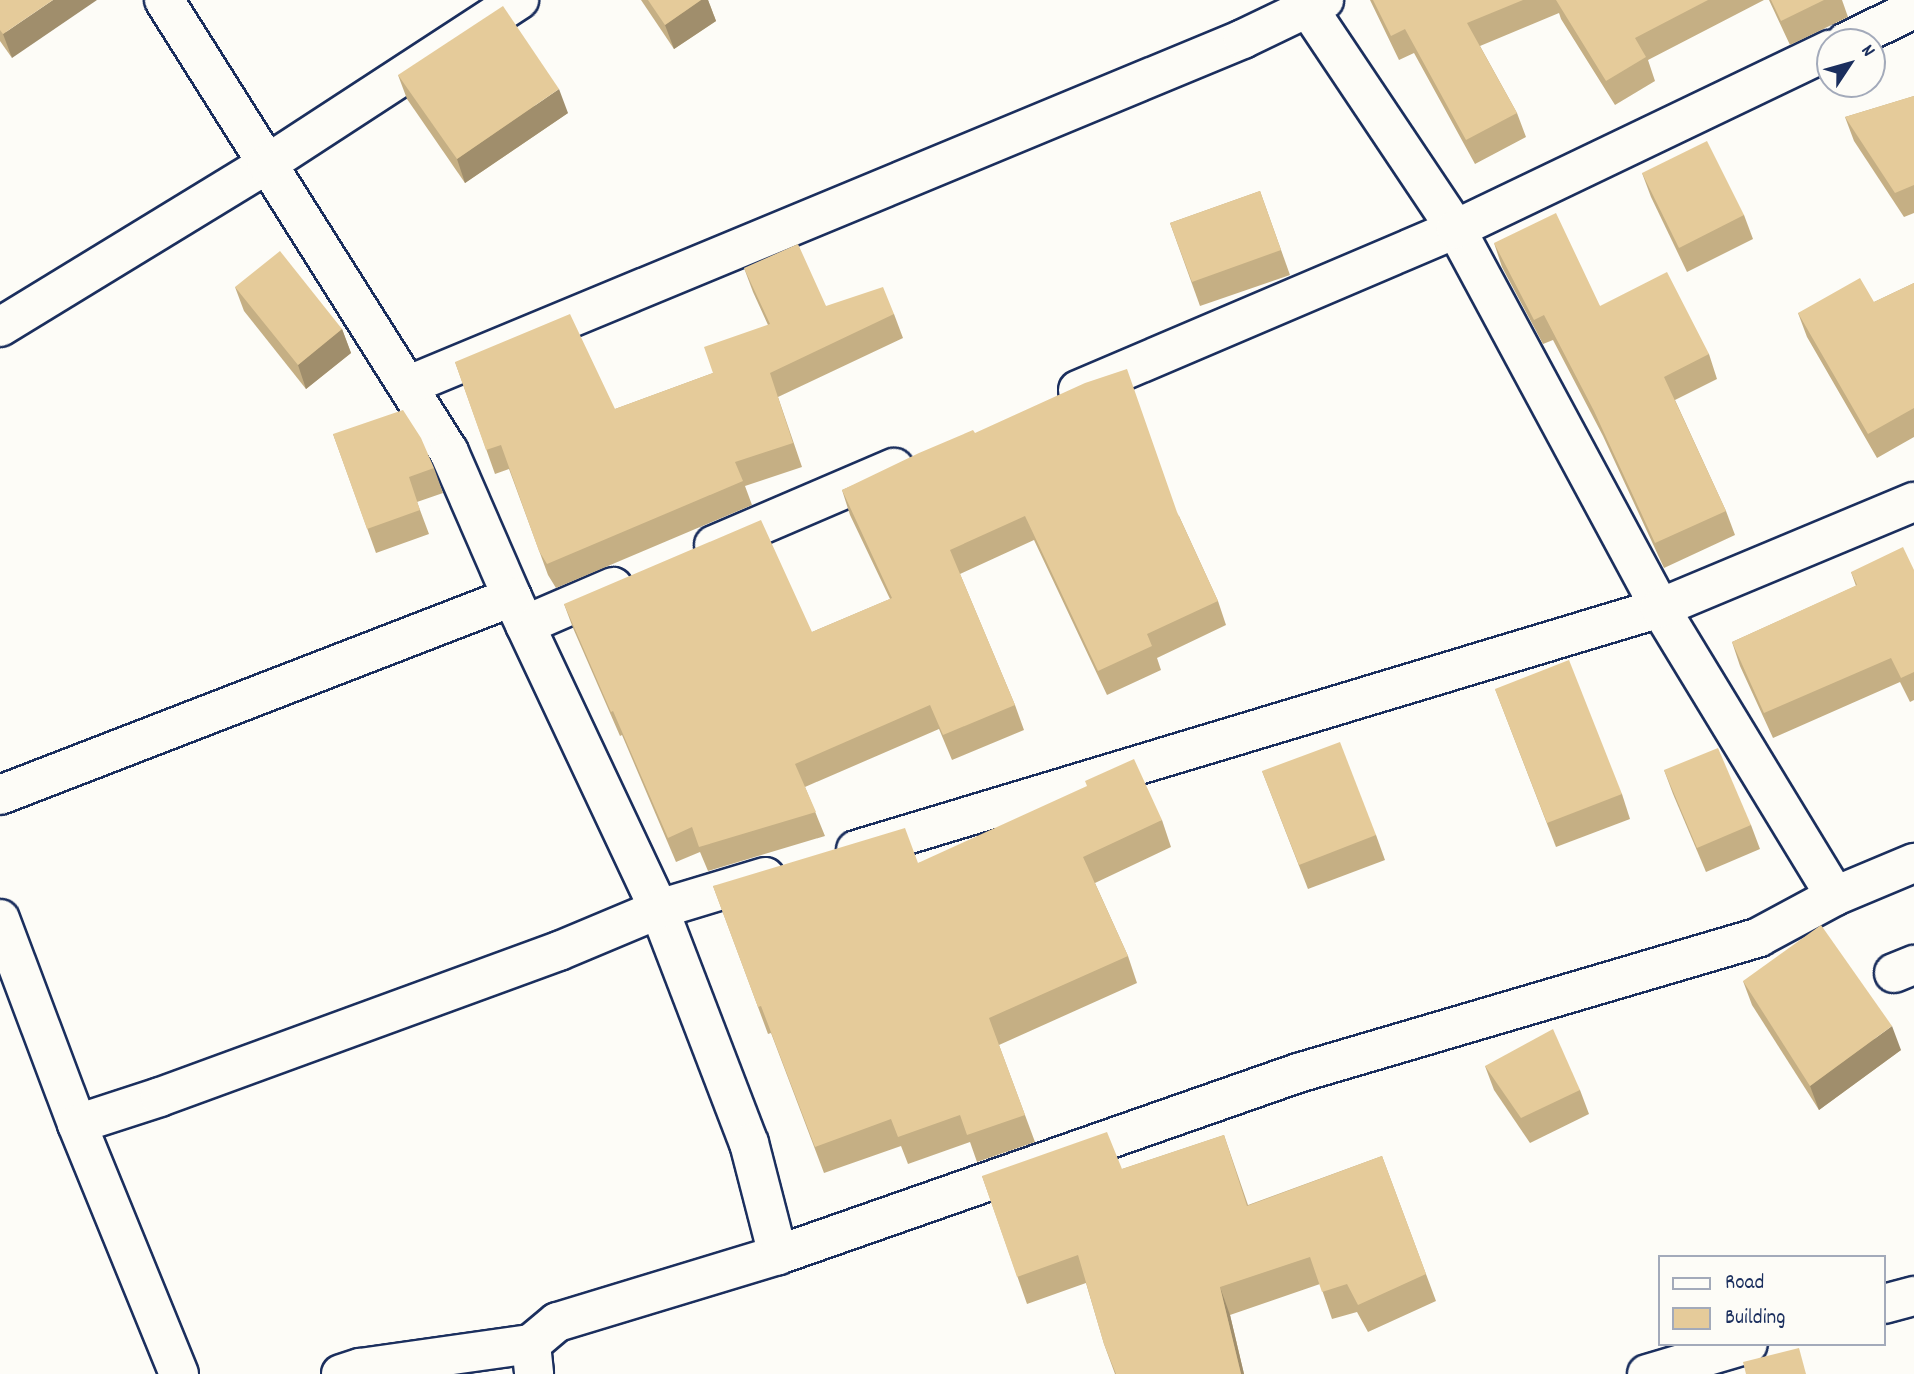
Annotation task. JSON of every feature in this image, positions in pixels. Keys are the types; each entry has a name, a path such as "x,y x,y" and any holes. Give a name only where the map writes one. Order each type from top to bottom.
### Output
{"street":[{"path":"164,0 410,385 449,452 518,611 659,909 749,1143 778,1255"},
{"path":"0,327 267,164 519,0"},
{"path":"410,385 1243,39 1316,4 1456,229 1660,608 1835,896"},
{"path":"1875,28 1914,9"},
{"path":"1048,402 1456,229 1816,57"},
{"path":"678,560 920,457"},
{"path":"77,1124 160,1097 559,951 659,909 1660,608 1914,502"},
{"path":"0,795 518,611 640,576"},
{"path":"341,1374 359,1368 532,1359 557,1322 778,1255 1298,1073 1759,937 1835,896 1914,863"},
{"path":"0,919 77,1124 179,1374"},
{"path":"1886,1303 1914,1296"},
{"path":"1647,1374 1741,1346"}],"building":[{"path":"0,0 53,0 3,34 0,30"},
{"path":"648,0 701,0 665,25"},
{"path":"1373,0 1523,0 1467,23 1517,113 1466,140 1405,29 1391,36"},
{"path":"1556,0 1708,0 1635,38 1646,57 1606,81"},
{"path":"1771,0 1824,0 1781,21"},
{"path":"503,6 559,89 457,159 398,75"},
{"path":"1914,96 1914,185 1895,193 1845,117"},
{"path":"1707,141 1744,215 1679,248 1642,173"},
{"path":"1260,191 1281,250 1192,282 1170,223"},
{"path":"1556,213 1600,306 1667,272 1709,354 1664,377 1726,511 1655,543 1594,411 1544,315 1534,320 1494,243"},
{"path":"798,244 826,306 883,287 894,314 770,373 793,443 735,462 743,481 547,564 539,551 501,445 486,450 455,362 570,314 615,409 713,373 704,347 770,324 744,268"},
{"path":"280,251 342,329 298,365 235,287"},
{"path":"1860,278 1874,302 1914,283 1914,408 1868,434 1798,313"},
{"path":"1127,369 1177,512 1218,601 1147,634 1152,646 1098,671 1025,516 950,550 1015,705 943,735 930,705 795,764 816,812 699,847 692,827 668,838 564,604 761,520 812,632 892,598 842,490 973,430 975,433 1085,383"},
{"path":"403,410 421,438 434,468 409,477 420,510 367,529 333,434"},
{"path":"1903,547 1914,570 1914,672 1901,678 1891,658 1764,713 1732,642 1857,585 1851,572"},
{"path":"1569,660 1622,794 1547,823 1495,689"},
{"path":"1340,742 1376,835 1299,865 1262,771"},
{"path":"1718,748 1751,825 1697,848 1664,770"},
{"path":"1134,759 1162,820 1083,857 1128,956 989,1018 1025,1115 967,1135 960,1115 898,1137 891,1119 815,1147 761,1006 758,1007 713,886 905,828 918,863 1087,786 1085,781"},
{"path":"1821,925 1892,1026 1810,1086 1743,981"},
{"path":"1553,1029 1580,1090 1521,1118 1485,1066"},
{"path":"1107,1132 1122,1169 1224,1135 1247,1206 1382,1156 1426,1274 1358,1305 1347,1284 1322,1292 1310,1257 1220,1287 1241,1374 1116,1374 1104,1344 1078,1255 1017,1277 982,1176"},
{"path":"1799,1348 1806,1374 1746,1374 1743,1362"}]}
